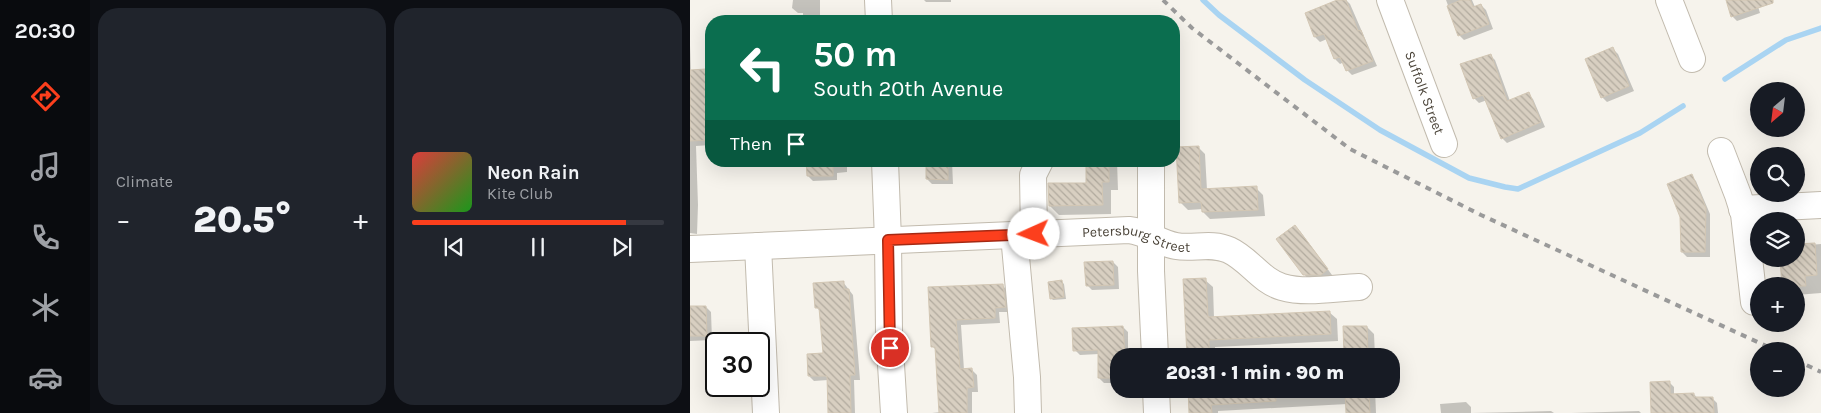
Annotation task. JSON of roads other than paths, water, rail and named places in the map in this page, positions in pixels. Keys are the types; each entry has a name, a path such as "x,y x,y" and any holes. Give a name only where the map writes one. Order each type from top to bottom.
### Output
{"street":[{"path":"878,0 879,15"},
{"name":"Suffolk Street","path":"1390,0 1444,144"},
{"path":"1669,0 1692,59"},
{"path":"1721,151 1742,209 1751,277"},
{"path":"885,167 889,332 894,413"},
{"path":"1028,413 1024,234 1033,175 1037,167"},
{"path":"1151,167 1155,348"},
{"path":"1742,209 1821,204"},
{"name":"Petersburg Street","path":"690,249 1129,230 1140,231 1176,246 1211,246 1228,250 1245,260 1265,278 1280,287 1298,291 1359,287"},
{"path":"758,246 766,413"},
{"path":"1156,398 1157,413"}],"waterway":[{"path":"1203,0 1219,15 1305,80 1380,130 1469,178 1505,187 1518,189 1640,133 1683,106"},
{"path":"1725,79 1786,40 1821,28"}],"railway":[{"path":"1163,0 1179,15"},
{"path":"1180,16 1192,28 1350,149 1481,215 1757,342"},
{"path":"1805,364 1821,372"}]}
